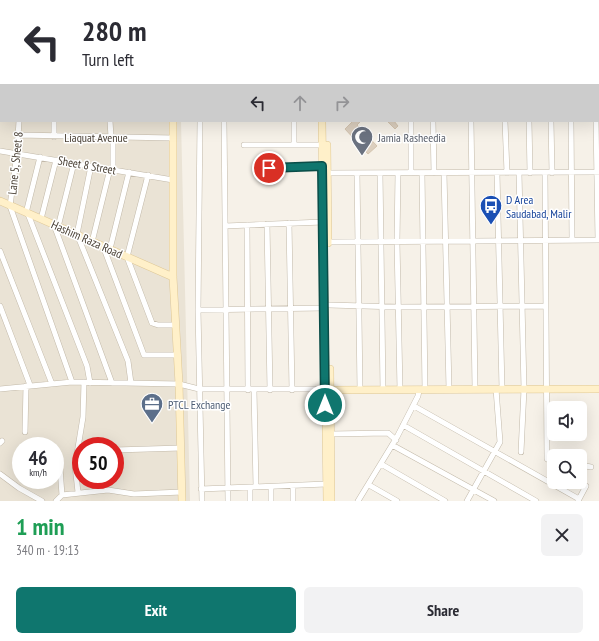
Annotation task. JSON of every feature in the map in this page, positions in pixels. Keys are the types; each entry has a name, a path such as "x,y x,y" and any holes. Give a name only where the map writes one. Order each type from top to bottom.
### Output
{"street":[{"name":"Lane 5, Sheet 8","path":"10,206 17,153 19,122"},
{"path":"54,122 54,137"},
{"path":"92,242 111,169 112,137 110,122"},
{"path":"173,122 173,277 178,355 182,501"},
{"path":"200,122 198,310 202,501"},
{"path":"224,122 228,501"},
{"path":"294,122 294,145"},
{"path":"322,122 322,145 327,173 328,242 326,274"},
{"path":"326,122 323,222 327,307 327,501"},
{"path":"411,122 411,173"},
{"path":"433,122 434,173"},
{"path":"472,122 472,306 475,388"},
{"path":"505,122 506,173"},
{"path":"529,122 530,173"},
{"path":"551,122 552,173"},
{"path":"572,122 572,240"},
{"path":"328,242 598,240 596,122"},
{"name":"Liaquat Avenue","path":"18,135 54,137 173,138"},
{"path":"244,144 322,145"},
{"name":"Sheet 8 Street","path":"0,151 174,180"},
{"path":"40,157 27,213 87,366 87,383 83,417 75,466 78,492"},
{"path":"41,219 56,160"},
{"path":"74,163 56,226 112,383"},
{"path":"91,166 77,234 128,361 131,383"},
{"path":"129,172 106,248 144,355 178,355"},
{"path":"327,173 598,172"},
{"path":"357,173 360,390"},
{"path":"380,173 383,390"},
{"path":"398,173 397,242 400,390"},
{"path":"358,501 396,440 422,390 424,307 422,173"},
{"path":"444,173 448,389"},
{"path":"467,501 500,442 500,306 497,173"},
{"path":"519,173 524,389 521,452"},
{"path":"545,173 547,460"},
{"path":"148,175 127,257 152,322 158,325 176,325"},
{"name":"Hashim Raza Road","path":"0,201 173,277"},
{"path":"10,206 72,382"},
{"path":"225,226 323,222"},
{"path":"289,223 292,390"},
{"path":"267,224 270,390"},
{"path":"247,225 248,390"},
{"path":"0,251 52,384"},
{"path":"0,306 28,385 25,432"},
{"path":"198,310 291,309 358,306 545,306"},
{"path":"0,389 28,385 72,382 179,384 199,389 226,390 422,390 475,388 599,389"},
{"path":"254,390 256,488"},
{"path":"328,390 331,434 331,501"},
{"path":"414,406 579,500 584,489"},
{"path":"403,426 536,501"},
{"path":"331,434 388,433 396,440"},
{"path":"392,446 494,501"},
{"path":"124,450 181,448"},
{"path":"381,464 445,501"},
{"path":"587,466 591,467"},
{"path":"0,474 19,488 42,501"},
{"path":"201,489 326,484"},
{"path":"369,485 397,501"},
{"path":"293,486 293,501"},
{"path":"271,487 271,501"},
{"path":"250,488 250,501"},
{"path":"62,489 62,495"},
{"path":"56,501 62,495 78,492 108,490 134,494 182,492"}],"lane":[{"path":"255,168 325,166"}],"shaded area":[{"path":"0,122 181,122 190,501 0,501"}],"building":[{"path":"352,122 360,122 357,125 377,146 368,154 345,129"},
{"path":"388,122 395,122 398,126 395,129"}],"place":[{"name":"Jamia Rasheedia","path":"362,156"},
{"name":"D Area Saudabad, Malir","path":"491,226"},
{"name":"PTCL Exchange","path":"152,424"}],"route":[{"path":"269,168 322,166 325,405"}]}
